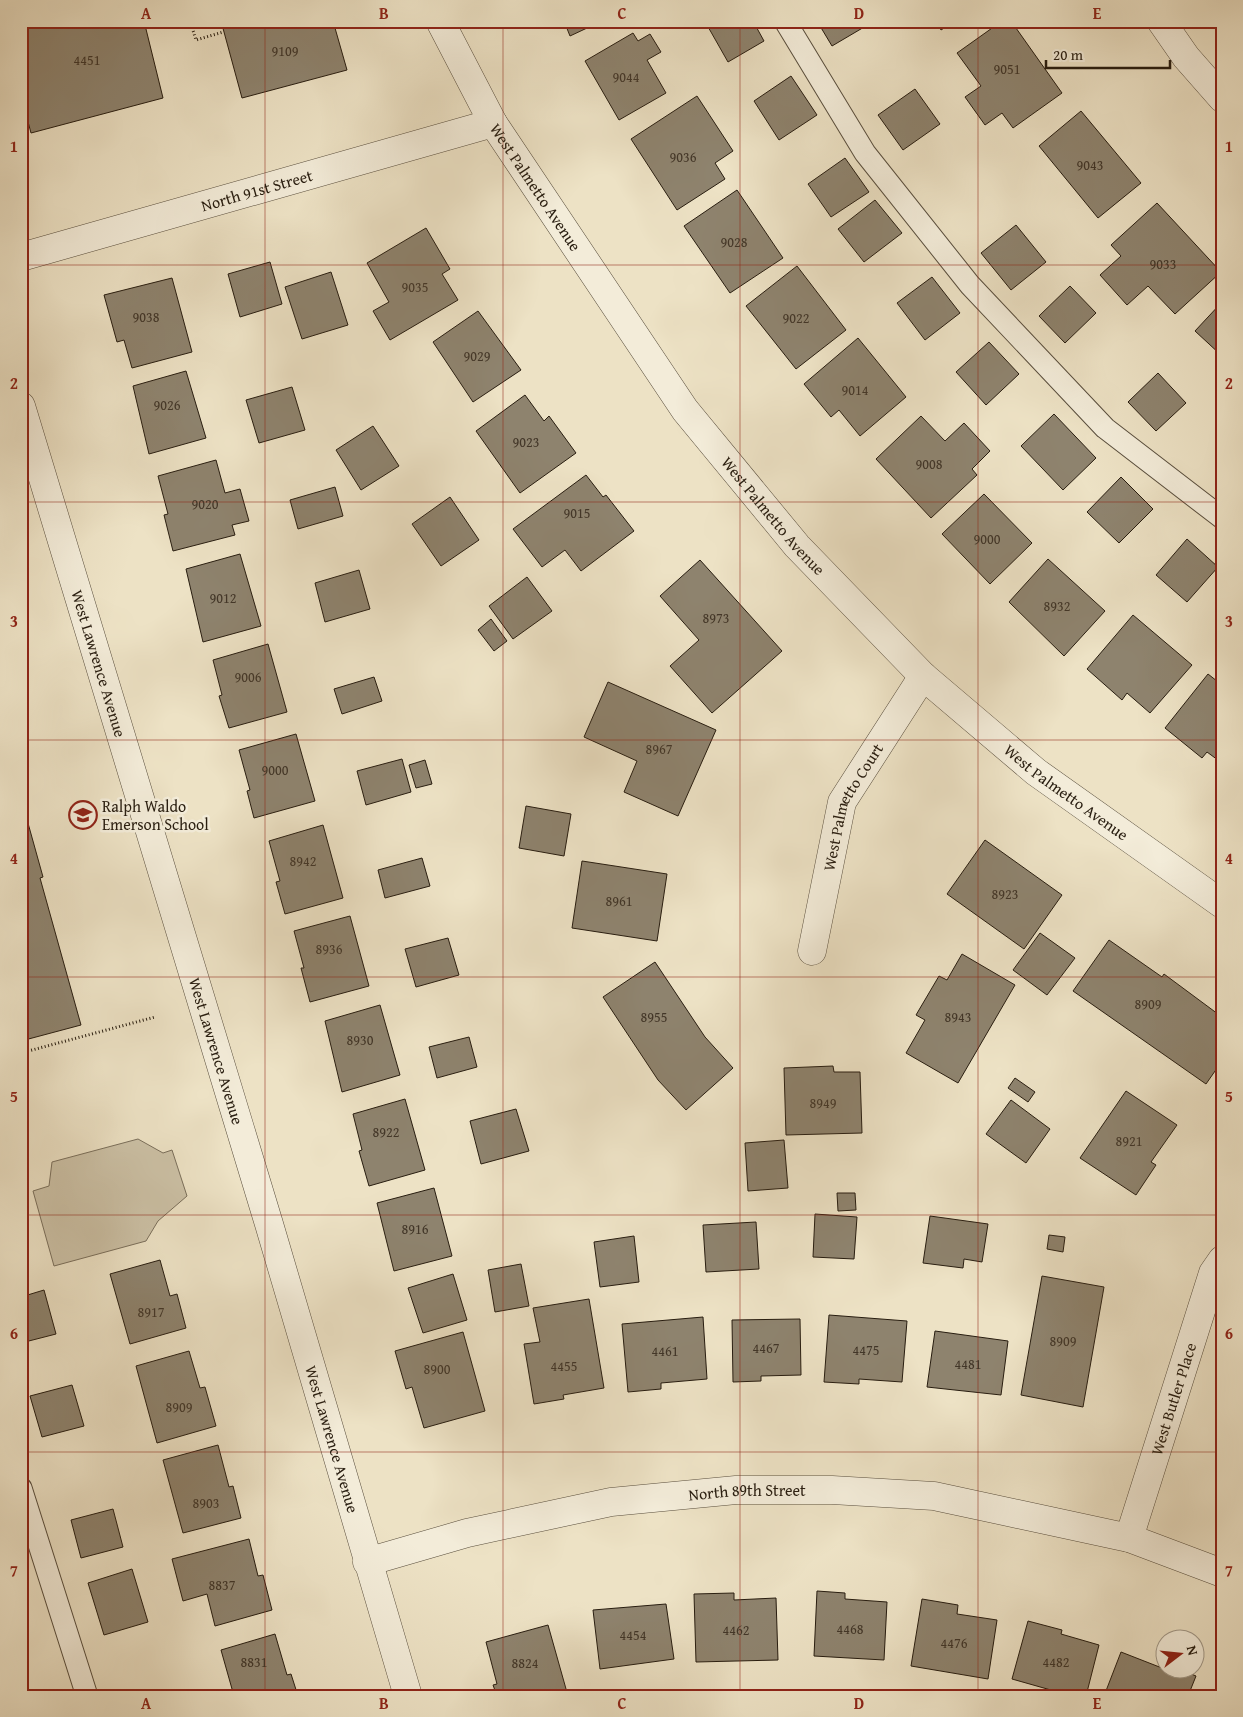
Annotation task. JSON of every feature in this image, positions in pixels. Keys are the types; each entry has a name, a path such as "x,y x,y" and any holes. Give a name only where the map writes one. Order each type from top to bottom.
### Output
{"street":[{"name":"West Palmetto Avenue","path":"440,21 493,123 685,410 797,546 923,676 1036,772 1222,904"},
{"path":"1161,21 1186,57 1222,98"},
{"name":"North 91st Street","path":"21,257 493,123"},
{"name":"West Lawrence Avenue","path":"21,406 269,1224 408,1696"},
{"name":"West Palmetto Court","path":"812,950 842,802 923,676"},
{"name":"West Butler Place","path":"1129,1538 1213,1273 1222,1260"},
{"name":"North 89th Street","path":"367,1562 467,1533 611,1502 736,1490 832,1490 934,1496 1129,1538 1222,1573"}],"lane":[{"path":"786,21 865,153 970,285 1104,428 1222,518"},
{"path":"21,1488 87,1696"}],"path":[{"path":"190,21 196,40 224,32"},
{"path":"21,1053 154,1016"}],"shaded area":[{"path":"138,1139 163,1153 172,1150 187,1196 158,1221 146,1241 54,1266 33,1191 49,1186 52,1162"}],"building":[{"path":"34,21 144,21 163,98 31,133 21,95 21,25"},
{"path":"221,21 333,21 347,70 242,98"},
{"path":"564,21 602,21 570,36"},
{"path":"714,21 753,21 764,41 728,62 707,25"},
{"path":"817,21 870,21 871,23 832,46"},
{"path":"936,21 955,21 941,30"},
{"path":"1002,21 1011,21 1062,93 1013,128 1002,113 985,125 965,97 981,86 957,53"},
{"path":"633,33 638,41 650,34 661,52 647,60 666,93 619,120 585,61"},
{"path":"791,76 817,115 779,140 754,101"},
{"path":"915,89 940,124 903,150 878,115"},
{"path":"697,96 733,151 715,163 725,179 677,210 631,139"},
{"path":"1081,111 1141,183 1098,218 1039,146"},
{"path":"845,158 869,192 831,217 808,184"},
{"path":"737,190 783,258 730,293 684,226"},
{"path":"875,200 902,233 864,262 838,229"},
{"path":"1157,203 1221,272 1175,314 1148,286 1127,305 1100,275 1121,256 1111,245"},
{"path":"1016,225 1046,262 1011,290 981,253"},
{"path":"426,228 450,269 442,274 458,300 390,340 373,311 389,302 367,263"},
{"path":"270,262 282,304 240,317 228,274"},
{"path":"797,266 846,330 796,369 746,306"},
{"path":"331,272 348,325 302,339 285,287"},
{"path":"932,277 960,313 925,340 897,303"},
{"path":"172,278 192,352 132,368 124,340 117,342 104,295"},
{"path":"1070,286 1096,313 1065,343 1039,316"},
{"path":"1222,302 1222,356 1195,331"},
{"path":"478,311 521,370 473,402 433,342"},
{"path":"858,338 906,397 860,436 839,410 831,417 804,384"},
{"path":"989,342 1019,374 986,405 956,372"},
{"path":"186,371 206,438 149,454 133,386"},
{"path":"1158,373 1186,403 1156,431 1128,402"},
{"path":"292,387 305,430 259,443 246,400"},
{"path":"525,395 544,421 549,416 576,453 520,493 476,431"},
{"path":"1054,414 1096,458 1063,490 1021,446"},
{"path":"921,416 945,441 964,423 990,451 972,469 977,475 931,518 876,459"},
{"path":"373,426 399,466 361,490 336,450"},
{"path":"216,460 225,493 240,489 249,521 232,525 235,535 173,551 164,515 168,514 158,476"},
{"path":"586,475 603,497 606,495 634,531 581,571 565,550 542,567 513,529"},
{"path":"1121,477 1153,509 1119,543 1087,512"},
{"path":"335,487 343,516 298,529 290,500"},
{"path":"984,494 1032,543 990,584 942,534"},
{"path":"450,497 479,540 441,566 412,524"},
{"path":"1187,539 1218,567 1187,602 1156,575"},
{"path":"240,554 261,626 203,642 186,569"},
{"path":"1048,559 1105,611 1064,656 1009,602"},
{"path":"700,560 782,651 712,713 670,666 699,640 660,596"},
{"path":"359,570 370,609 325,622 315,583"},
{"path":"527,577 552,611 513,639 489,606"},
{"path":"1133,615 1192,665 1150,713 1127,693 1122,700 1087,669"},
{"path":"491,619 507,641 494,651 478,630"},
{"path":"268,644 287,712 229,728 219,696 222,695 213,660"},
{"path":"1208,674 1222,685 1222,763 1207,752 1202,758 1165,728"},
{"path":"374,677 382,701 342,714 334,689"},
{"path":"608,682 716,730 678,816 624,792 637,761 584,737"},
{"path":"296,734 315,801 254,818 247,791 250,790 239,750"},
{"path":"402,759 411,792 366,805 357,771"},
{"path":"425,760 432,784 416,788 409,765"},
{"path":"21,798 43,877 40,878 81,1025 21,1041"},
{"path":"526,806 571,814 564,856 519,848"},
{"path":"323,825 343,898 285,914 276,882 280,881 269,841"},
{"path":"985,840 1062,895 1024,949 947,894"},
{"path":"422,858 430,886 385,898 378,870"},
{"path":"582,861 667,874 657,941 572,928"},
{"path":"350,916 369,986 310,1002 301,968 304,968 294,931"},
{"path":"1040,933 1075,958 1047,995 1013,970"},
{"path":"448,938 459,975 416,987 405,949"},
{"path":"1109,940 1162,977 1164,974 1222,1017 1222,1061 1206,1084 1073,991"},
{"path":"962,954 1015,985 958,1083 906,1053 925,1020 916,1015 939,976 947,980"},
{"path":"655,962 705,1037 733,1068 686,1110 658,1080 603,997"},
{"path":"380,1005 400,1075 342,1092 325,1021"},
{"path":"469,1037 477,1067 437,1078 429,1047"},
{"path":"833,1066 834,1072 860,1072 862,1133 786,1135 784,1068"},
{"path":"1015,1078 1035,1092 1028,1102 1008,1088"},
{"path":"1126,1091 1177,1125 1151,1162 1156,1165 1136,1195 1080,1158"},
{"path":"405,1099 425,1170 369,1186 359,1151 362,1150 353,1114"},
{"path":"1011,1100 1050,1129 1026,1163 986,1134"},
{"path":"516,1109 529,1151 481,1164 470,1121"},
{"path":"784,1140 788,1188 748,1191 745,1143"},
{"path":"434,1188 452,1256 394,1271 377,1203"},
{"path":"837,1193 855,1193 856,1210 838,1211"},
{"path":"815,1214 857,1217 854,1259 813,1257"},
{"path":"930,1216 988,1224 982,1262 964,1259 963,1268 923,1263"},
{"path":"756,1222 759,1269 706,1272 703,1225"},
{"path":"1049,1235 1065,1237 1063,1252 1047,1249"},
{"path":"634,1236 639,1282 600,1287 594,1242"},
{"path":"160,1260 170,1296 177,1294 186,1328 130,1344 110,1274"},
{"path":"521,1264 529,1306 495,1312 488,1270"},
{"path":"453,1274 467,1320 423,1333 408,1288"},
{"path":"1042,1276 1104,1287 1083,1407 1021,1395"},
{"path":"44,1290 56,1334 21,1343 21,1297"},
{"path":"589,1299 604,1388 563,1395 564,1399 534,1404 524,1344 540,1342 533,1308"},
{"path":"829,1315 907,1321 902,1382 859,1379 859,1384 824,1382"},
{"path":"703,1317 707,1379 661,1383 661,1389 628,1392 622,1324"},
{"path":"800,1319 801,1375 761,1376 761,1381 733,1382 732,1320"},
{"path":"935,1331 1008,1341 1001,1395 927,1387"},
{"path":"463,1332 485,1411 424,1428 412,1387 406,1389 395,1351"},
{"path":"189,1351 200,1388 205,1387 216,1426 157,1443 136,1366"},
{"path":"72,1385 84,1426 42,1437 30,1396"},
{"path":"218,1445 229,1487 233,1486 241,1518 183,1533 163,1460"},
{"path":"113,1509 123,1547 81,1558 71,1520"},
{"path":"249,1539 258,1576 263,1575 272,1610 215,1626 207,1594 183,1601 172,1559"},
{"path":"132,1569 148,1622 104,1635 88,1583"},
{"path":"817,1591 845,1593 845,1599 887,1602 884,1660 814,1656"},
{"path":"734,1593 734,1600 776,1598 778,1660 696,1662 694,1594"},
{"path":"922,1599 958,1605 957,1614 997,1620 988,1679 911,1666"},
{"path":"666,1604 674,1659 600,1669 593,1610"},
{"path":"1028,1621 1062,1630 1061,1634 1099,1645 1086,1696 1072,1696 1012,1679"},
{"path":"548,1625 568,1696 497,1696 493,1685 497,1684 486,1642"},
{"path":"275,1634 287,1675 291,1674 298,1696 234,1696 221,1650"},
{"path":"1121,1652 1156,1666 1156,1680 1194,1680 1188,1696 1104,1696"}],"place":[{"name":"Ralph Waldo Emerson School","path":"83,815"}]}
